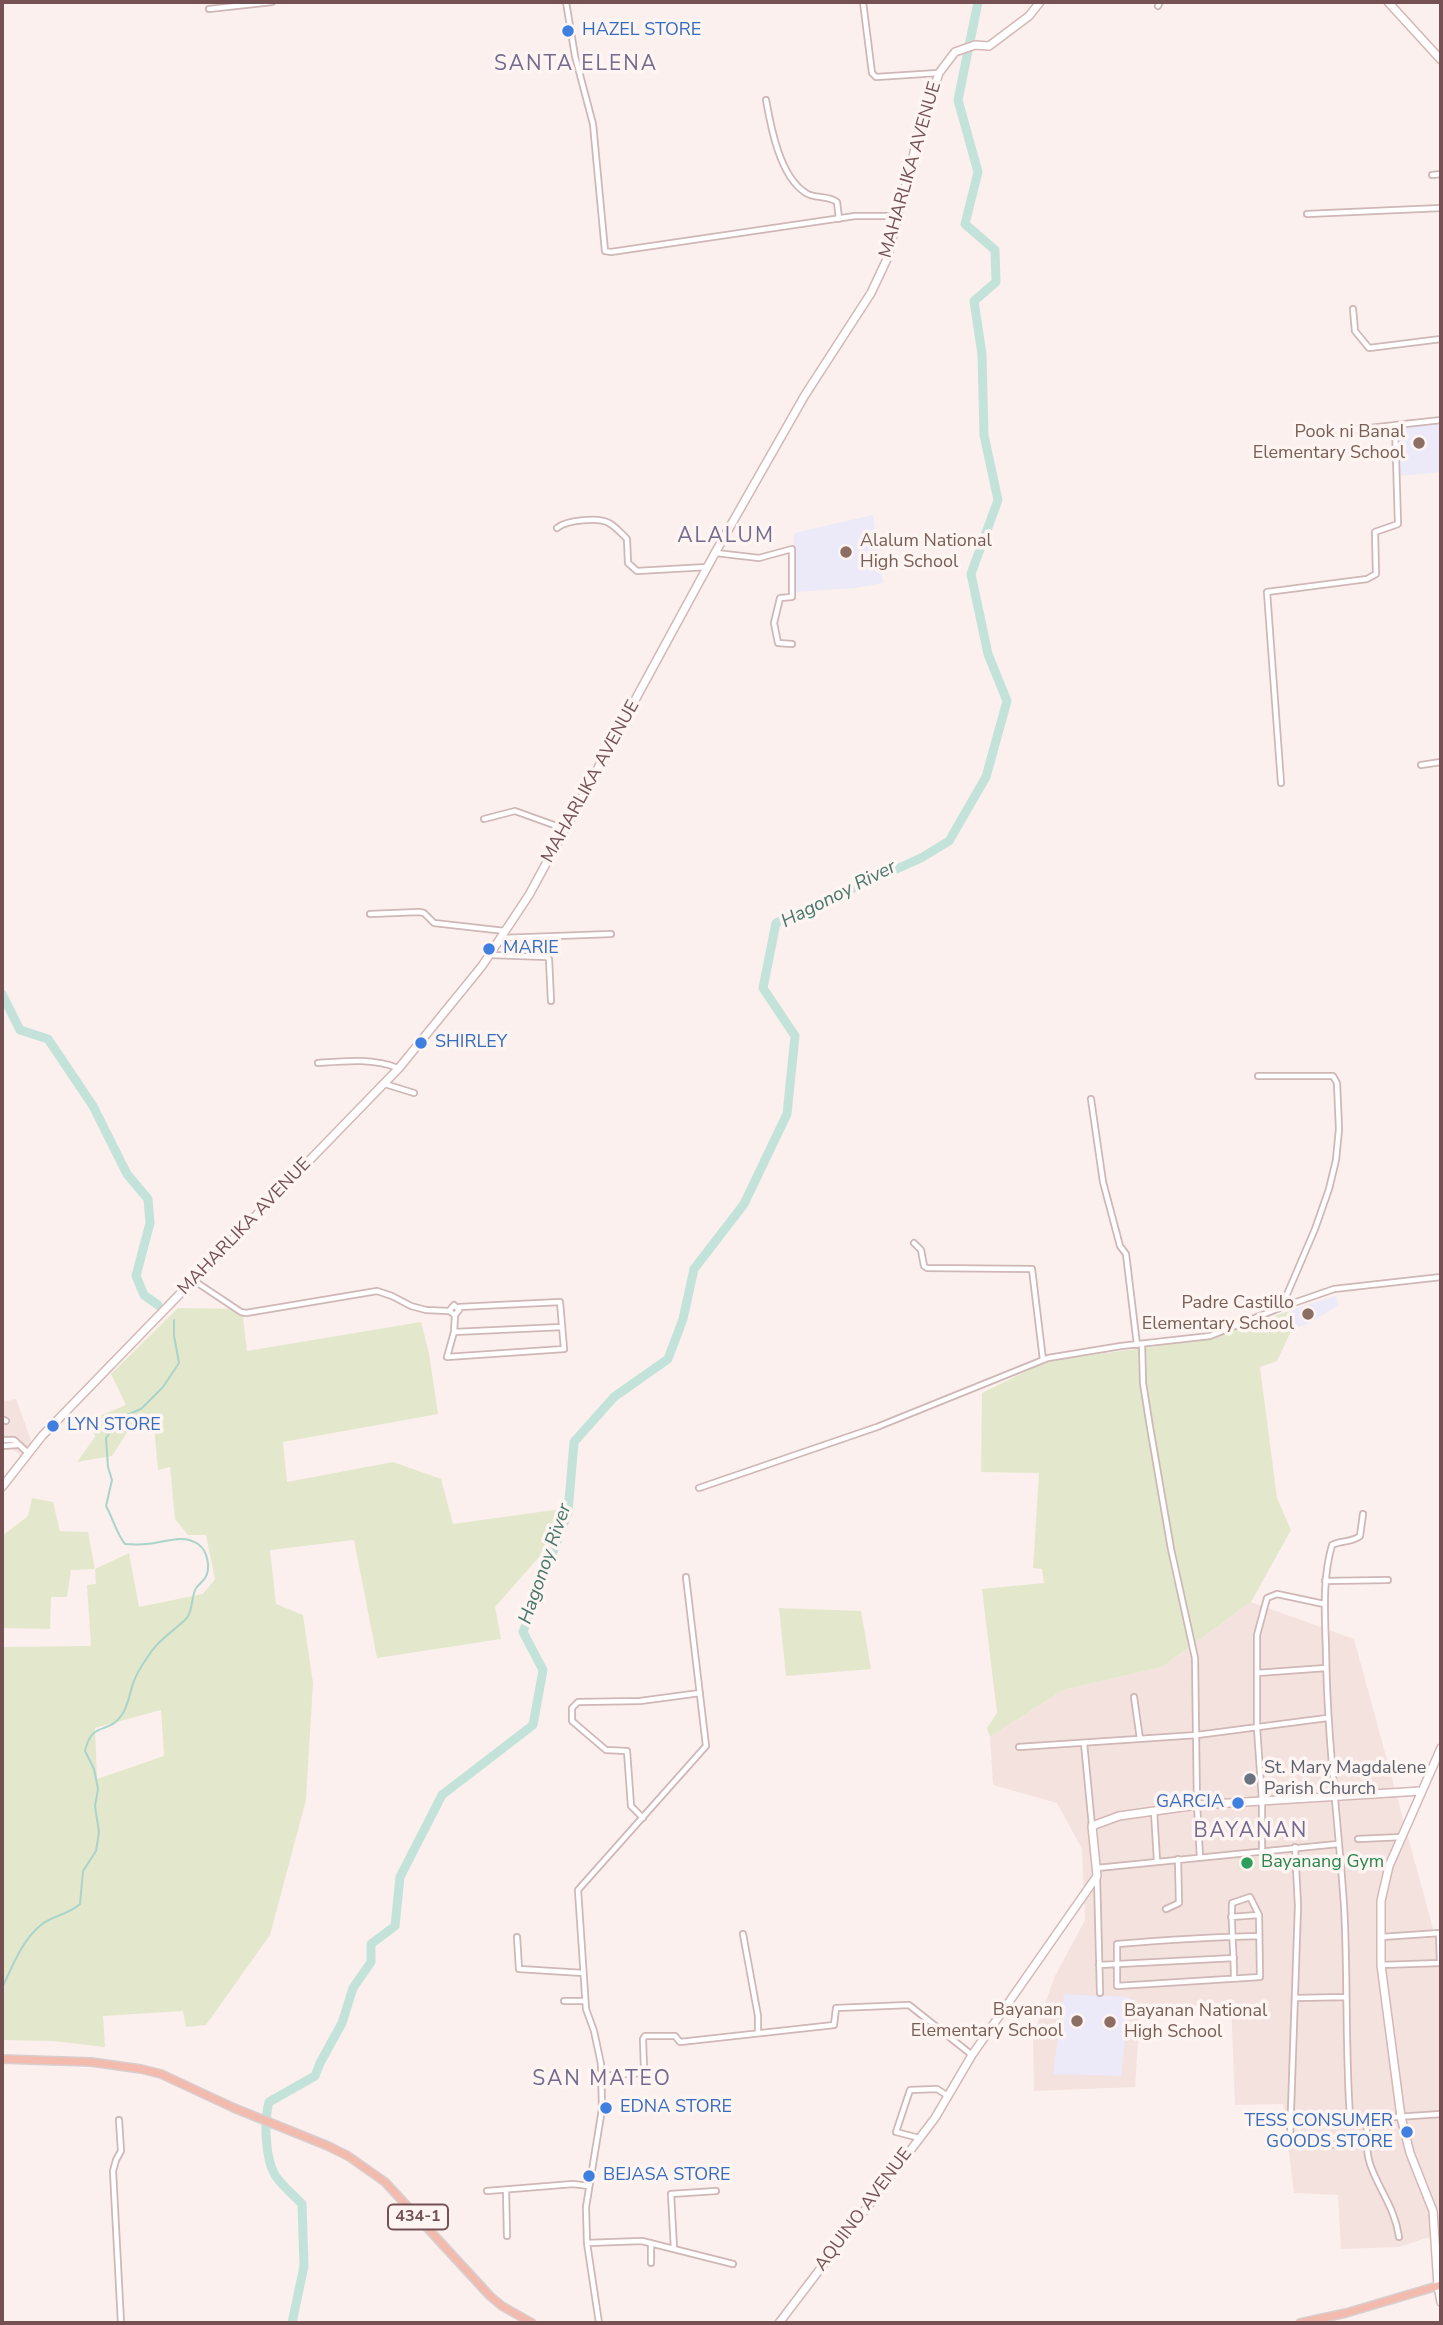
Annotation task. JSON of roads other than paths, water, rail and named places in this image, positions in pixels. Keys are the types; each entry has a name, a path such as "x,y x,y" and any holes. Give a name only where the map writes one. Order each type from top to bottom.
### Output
{"main road":[{"name":"MAHARLIKA AVENUE","path":"2,1487 42,1436 399,1068 490,954 529,895 715,553 805,395 871,293 887,259 917,141 939,73 955,52 975,45 989,46 1029,16 1040,2"},
{"path":"1388,2 1441,60"},
{"path":"1441,1748 1389,1866 1381,1901 1381,1965 1401,2118 1410,2153 1433,2211 1441,2302"},
{"path":"1097,1872 1093,1826 1119,1816 1197,1805 1421,1791"},
{"name":"AQUINO AVENUE","path":"779,2323 949,2097 972,2055 1097,1872"},
{"name":"434-1","path":"2,2059 91,2062 161,2074 348,2156 385,2182 477,2284 502,2306 532,2323"},
{"path":"1300,2323 1440,2286"}],"street":[{"path":"209,9 272,2"},
{"path":"566,2 575,55 593,124 605,251 611,253 678,244 839,219 897,216"},
{"path":"863,2 872,73 876,77 939,73"},
{"path":"766,100 774,142 793,182 808,195 831,198 836,202 839,219"},
{"path":"1432,175 1441,174"},
{"path":"1307,214 1441,208"},
{"path":"1353,309 1355,331 1369,348 1441,339"},
{"path":"1351,430 1441,420"},
{"path":"1281,783 1267,592 1374,576 1376,532 1398,524 1395,425"},
{"path":"557,528 562,523 576,521 607,521 627,539 628,563 637,571 708,567"},
{"path":"715,553 759,558 792,549 792,597 780,597 774,623 778,643 792,644"},
{"path":"1421,765 1441,762"},
{"path":"484,819 515,811 565,829"},
{"path":"370,914 419,912 424,913 434,923 503,935 611,934"},
{"path":"490,954 547,957 551,1001"},
{"path":"318,1063 354,1061 385,1063 399,1068"},
{"path":"1258,1076 1333,1076 1337,1083 1339,1129 1336,1160 1329,1189 1282,1307"},
{"path":"384,1083 414,1093"},
{"path":"1091,1099 1103,1182 1119,1246 1126,1254 1152,1441 1171,1549 1195,1658 1200,1857"},
{"path":"914,1243 921,1250 924,1266 928,1268 1032,1269 1043,1360"},
{"path":"699,1488 877,1427 1043,1360 1210,1336 1334,1289 1441,1277"},
{"path":"193,1280 246,1313 377,1292 411,1306 449,1311 455,1315"},
{"path":"449,1311 454,1305 459,1307 560,1302 562,1350 447,1357 459,1307"},
{"path":"454,1332 562,1327"},
{"path":"2,1440 12,1439 28,1453"},
{"path":"2,1446 18,1446"},
{"path":"1363,1514 1360,1536 1354,1541 1332,1545 1324,1604 1326,1718 1344,1908 1346,2058 1350,2117 1401,2118 1441,2114"},
{"path":"599,2323 587,2243 586,2207 602,2109 601,2076 594,2031 585,2001 578,1890 706,1746 686,1577"},
{"path":"1325,1581 1388,1580"},
{"path":"1262,1850 1256,1635 1267,1598 1277,1594 1324,1604"},
{"path":"1257,1673 1326,1668"},
{"path":"643,1818 631,1806 627,1751 606,1750 572,1721 572,1708 578,1702 640,1701 700,1693"},
{"path":"1134,1697 1140,1739"},
{"path":"1019,1747 1197,1735 1326,1718"},
{"path":"1084,1743 1093,1826"},
{"path":"1154,1810 1157,1862"},
{"path":"1358,1839 1402,1837"},
{"path":"1100,1993 1097,1872 1178,1859 1338,1844"},
{"path":"1295,1847 1298,1906 1290,2138 1296,2143 1314,2144 1366,2142"},
{"path":"1166,1909 1179,1903 1178,1859"},
{"path":"1234,1978 1233,1936 1231,1917 1232,1903 1250,1897 1259,1915 1260,1977 1117,1986 1117,1944 1233,1936 1259,1936"},
{"path":"1231,1917 1259,1915"},
{"path":"1381,1937 1440,1933 1440,1963 1381,1965"},
{"path":"743,1934 758,2016 758,2034"},
{"path":"517,1937 519,1969 583,1973"},
{"path":"1099,1965 1234,1958"},
{"path":"1295,1998 1346,1997"},
{"path":"564,2001 585,2001"},
{"path":"601,2076 642,2073 645,2036 675,2036 680,2042 834,2025 836,2008 909,2005 972,2055"},
{"path":"919,2138 896,2132 910,2090 937,2089 949,2097"},
{"path":"1367,2119 1366,2142 1371,2166 1397,2221 1399,2237"},
{"path":"119,2120 121,2151 113,2171 121,2323"},
{"path":"487,2191 573,2184 589,2186"},
{"path":"506,2190 507,2236"},
{"path":"674,2249 671,2194 716,2190"},
{"path":"587,2243 650,2243 733,2264"},
{"path":"650,2243 651,2263"}],"waterway":[{"name":"Hagonoy River","path":"292,2323 304,2266 302,2204 275,2175 269,2159 266,2139 269,2102 315,2076 342,2023 353,1988 371,1962 371,1944 395,1926 400,1877 442,1795 533,1725 543,1670 523,1632 568,1512 574,1442 614,1397 668,1359 683,1319 694,1269 744,1204 787,1114 795,1036 763,988 776,923 921,858 949,841 986,777 1007,701 988,654 971,574 998,500 984,435 982,354 974,301 996,282 995,250 965,224 978,172 958,100 978,2"},
{"path":"2,994 20,1030 48,1039 93,1106 127,1174 148,1199 150,1223 136,1276 144,1295 158,1305"},
{"path":"2,1988 18,1954 34,1931 80,1904 83,1871 96,1851 99,1832 95,1806 98,1789 94,1769 85,1751 88,1741 96,1731 111,1725 121,1716 141,1666 155,1647 188,1617 195,1590 207,1574 206,1555 201,1547 192,1541 179,1539 125,1544 106,1506 112,1480 108,1467 106,1438 122,1417 141,1409 163,1387 179,1363 174,1320"}],"place":[{"name":"HAZEL STORE","path":"568,31"},
{"name":"Pook ni Banal Elementary School","path":"1419,443"},
{"name":"Alalum National High School","path":"846,552"},
{"name":"MARIE","path":"489,949"},
{"name":"SHIRLEY","path":"421,1043"},
{"name":"Padre Castillo Elementary School","path":"1308,1314"},
{"name":"LYN STORE","path":"53,1426"},
{"name":"St. Mary Magdalene Parish Church","path":"1250,1779"},
{"name":"GARCIA","path":"1238,1803"},
{"name":"Bayanang Gym","path":"1247,1863"},
{"name":"Bayanan Elementary School","path":"1077,2021"},
{"name":"Bayanan National High School","path":"1110,2022"},
{"name":"EDNA STORE","path":"606,2108"},
{"name":"TESS CONSUMER GOODS STORE","path":"1407,2132"},
{"name":"BEJASA STORE","path":"589,2176"}],"district":[{"name":"SANTA ELENA","path":"576,65"},
{"name":"ALALUM","path":"726,537"},
{"name":"BAYANAN","path":"1251,1832"},
{"name":"SAN MATEO","path":"602,2080"}]}
